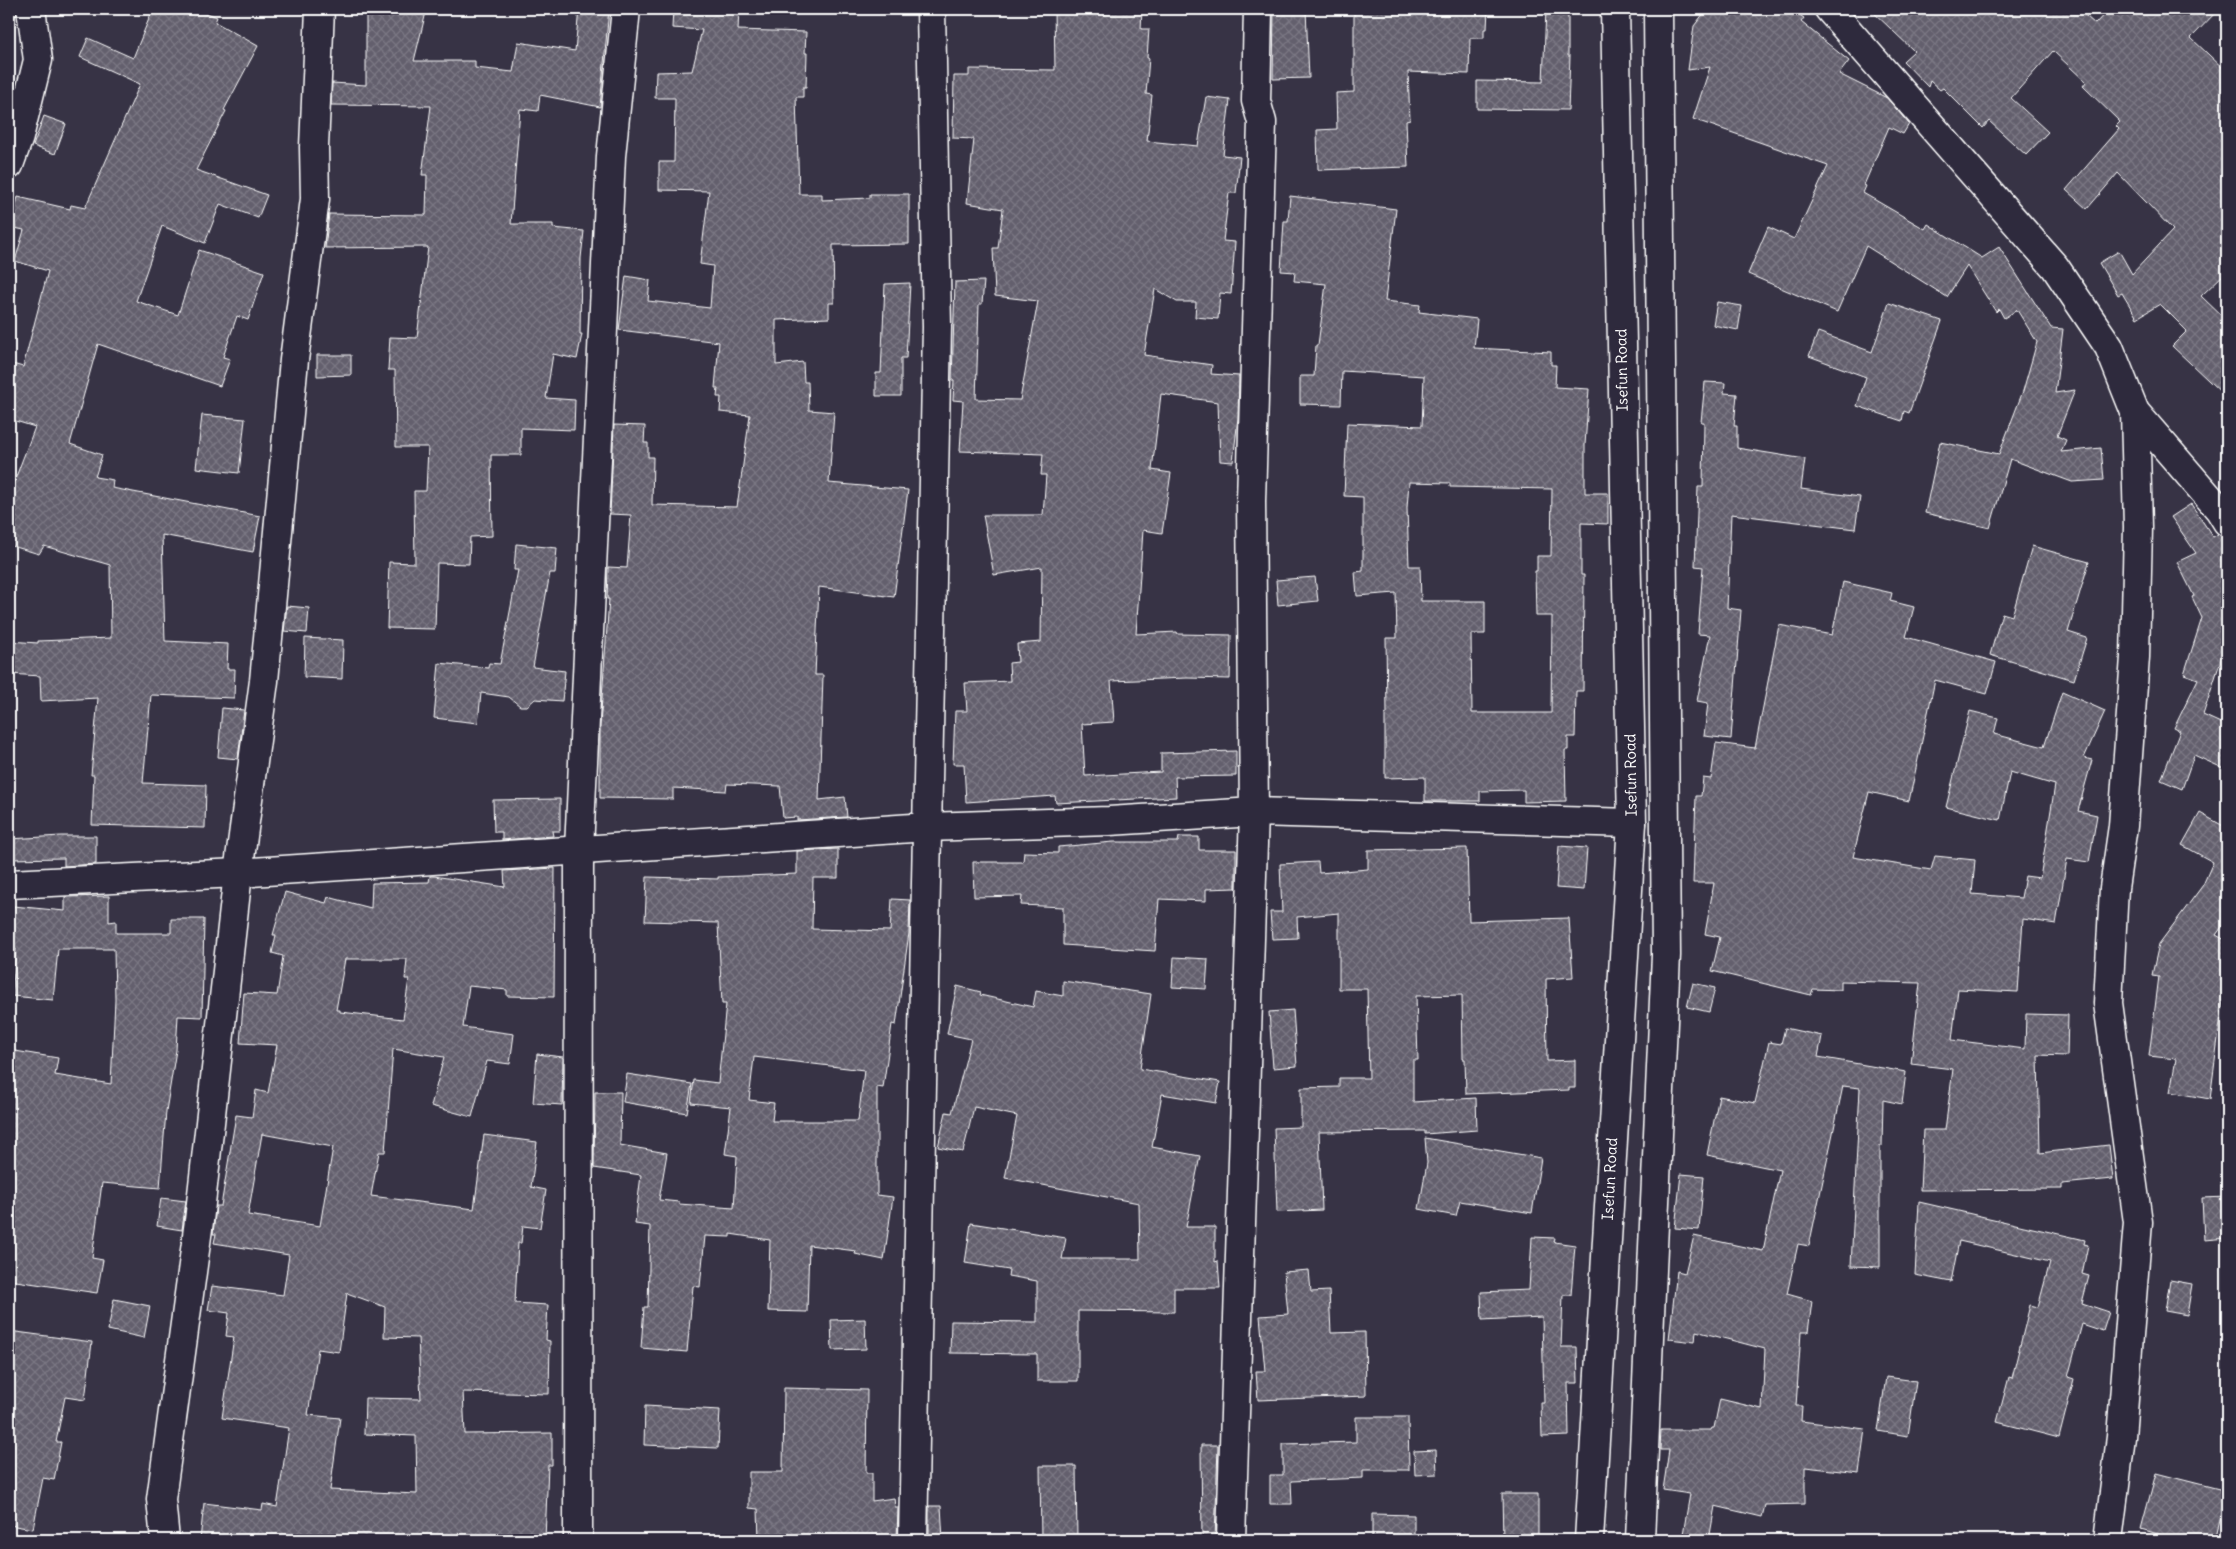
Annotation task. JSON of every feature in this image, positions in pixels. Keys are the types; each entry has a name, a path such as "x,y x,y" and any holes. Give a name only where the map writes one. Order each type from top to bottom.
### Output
{"street":[{"path":"9,165 38,60 31,9"},
{"path":"165,1540 161,1516 161,1499 199,1221 238,874 264,681 294,360 315,198 314,147 320,9"},
{"path":"578,1540 579,849 611,156 626,9"},
{"path":"912,1540 937,327 931,9"},
{"path":"1231,1540 1254,812 1251,501 1262,122 1256,101 1258,9"},
{"name":"Isefun Road","path":"1589,1540 1632,823 1615,9"},
{"path":"1640,1540 1666,955 1658,9"},
{"path":"1830,9 2054,267 2108,347 2135,412 2219,510 2227,522"},
{"path":"2108,1540 2121,1437 2138,1222 2108,1003 2114,888 2123,826 2135,657 2138,527 2135,412"},
{"path":"9,884 238,874 927,826 1109,821 1254,812 1632,823"}],"building":[{"path":"153,9 197,9 217,17 215,22 258,46 224,110 226,111 196,170 267,195 258,218 220,204 205,243 162,226 136,301 178,315 199,250 264,272 248,320 237,316 223,357 230,359 220,386 98,344 70,444 102,455 95,477 113,480 112,488 260,516 253,552 162,535 165,641 228,644 227,669 235,669 234,698 151,695 143,783 206,785 205,828 92,825 94,775 91,775 98,698 41,701 40,676 9,674 9,641 38,643 38,641 111,638 110,565 44,546 39,554 9,545 9,495 35,427 9,419 9,363 23,367 48,271 15,261 24,230 10,227 18,197 70,209 71,205 85,208 140,84 80,57 88,38 133,58"},
{"path":"366,9 413,9 426,12 414,61 475,61 475,68 513,72 518,42 575,51 579,9 609,9 600,107 540,95 538,111 520,109 511,224 553,224 553,228 584,231 581,258 580,334 582,334 577,359 553,354 546,398 575,400 574,430 521,428 521,455 491,455 492,536 470,537 469,564 437,563 435,629 387,628 389,562 415,563 414,491 426,491 428,447 396,447 395,370 388,370 390,337 417,338 428,247 325,248 329,214 426,215 427,175 422,175 431,106 331,105 332,83 366,85"},
{"path":"673,9 739,9 738,30 806,32 806,87 803,87 803,97 796,97 799,194 822,194 822,200 870,198 870,194 909,194 909,244 833,245 834,303 829,303 829,318 776,320 776,365 803,362 804,382 808,382 809,410 834,412 829,483 908,490 894,597 819,587 815,675 823,675 819,800 845,797 847,817 797,820 797,817 783,818 780,786 727,784 726,791 673,788 673,799 600,798 600,726 609,599 607,599 608,567 627,568 631,515 610,514 614,425 645,426 644,443 648,443 648,457 653,457 652,505 737,507 750,415 720,412 721,397 717,397 718,388 715,388 719,342 619,330 626,276 650,280 648,301 710,308 713,266 700,264 709,191 659,190 659,162 674,162 675,98 655,98 656,72 692,71 702,30 672,28"},
{"path":"1054,9 1142,9 1141,29 1149,29 1146,94 1152,95 1147,141 1198,146 1206,97 1230,100 1223,155 1240,157 1236,193 1229,193 1223,241 1235,242 1231,294 1220,293 1218,319 1195,317 1196,302 1177,302 1155,289 1144,355 1212,365 1211,374 1239,376 1238,418 1233,462 1220,461 1218,402 1161,394 1152,470 1171,473 1162,533 1143,530 1136,634 1177,632 1178,634 1231,635 1230,679 1187,678 1111,681 1114,722 1082,724 1085,776 1161,772 1161,753 1236,751 1236,776 1175,777 1176,797 1056,803 1055,796 966,802 964,764 953,764 955,711 967,711 965,683 1010,681 1009,663 1018,662 1017,644 1041,642 1042,567 994,575 983,515 1043,515 1046,475 1041,475 1043,454 960,451 963,401 953,400 954,380 952,380 955,282 984,281 982,304 979,304 976,399 1020,400 1038,301 995,296 993,248 998,248 1003,209 967,203 974,139 953,138 954,76 969,76 969,69 1055,70"},
{"path":"1274,9 1306,9 1309,78 1273,79"},
{"path":"1354,9 1488,9 1487,29 1484,29 1484,38 1470,38 1469,74 1408,72 1410,120 1406,121 1408,167 1318,170 1317,130 1337,129 1336,93 1354,92"},
{"path":"1546,9 1568,9 1568,56 1570,56 1568,110 1477,109 1477,81 1543,82"},
{"path":"1707,9 1791,9 1804,18 1801,22 1849,61 1839,74 1887,98 1909,124 1903,134 1889,127 1864,185 1866,186 1863,193 1925,229 1928,224 1982,258 1999,247 2051,328 2063,329 2055,393 2075,390 2057,436 2066,440 2061,452 2101,448 2104,480 2072,482 2010,459 1990,528 1925,513 1940,442 1999,454 2023,391 2037,342 2017,310 2004,318 1999,309 1996,312 1967,266 1947,297 1866,246 1837,312 1748,274 1768,227 1794,239 1828,166 1693,119 1710,67 1688,70 1694,26"},
{"path":"1870,9 2078,9 2095,24 2109,9 2219,9 2191,38 2227,72 2227,271 2201,296 2227,321 2227,398 2172,346 2187,331 2160,304 2137,318 2122,293 2118,295 2099,263 2119,251 2132,274 2173,230 2118,173 2087,209 2066,190 2119,129 2116,126 2120,122 2083,86 2086,82 2053,51 2011,98 2048,132 2026,155 1989,121 1983,128 1943,88 1940,90 1930,81 1928,87 1903,61 1914,51"},
{"path":"44,116 66,124 55,154 33,146"},
{"path":"1290,196 1396,209 1385,301 1420,305 1419,312 1477,319 1474,348 1551,352 1551,365 1556,365 1555,387 1589,389 1585,445 1585,493 1608,493 1608,524 1581,523 1581,575 1584,575 1583,691 1576,691 1575,737 1568,737 1568,750 1565,750 1566,801 1524,802 1524,790 1480,791 1480,801 1425,801 1425,777 1385,778 1385,714 1387,714 1386,638 1397,638 1396,593 1357,596 1355,572 1363,571 1363,497 1344,496 1347,423 1422,426 1424,376 1342,371 1341,405 1300,404 1300,376 1314,376 1316,345 1318,345 1326,284 1294,281 1295,272 1281,271 1284,221 1288,221","holes":["1409,482 1450,483 1450,487 1552,489 1551,556 1537,556 1537,571 1535,571 1536,616 1552,616 1551,713 1472,713 1471,634 1485,634 1485,601 1421,601 1420,566 1409,566 1407,508"]},
{"path":"910,283 906,358 901,358 901,396 876,396 876,373 881,373 885,284"},
{"path":"1717,302 1742,306 1738,330 1713,325"},
{"path":"1889,303 1942,321 1909,413 1904,411 1902,421 1857,406 1866,377 1809,356 1818,332 1872,352"},
{"path":"317,355 351,355 351,375 317,376"},
{"path":"1705,382 1725,383 1724,393 1737,394 1734,426 1737,426 1737,448 1805,459 1801,489 1860,497 1855,529 1731,514 1727,608 1741,610 1731,739 1704,736 1708,703 1697,701 1710,635 1698,634 1703,567 1695,566 1698,487 1703,487 1704,422 1701,422"},
{"path":"202,415 245,419 239,473 196,468"},
{"path":"2191,504 2213,537 2218,534 2227,538 2227,641 2203,715 2227,726 2227,770 2194,755 2182,789 2161,780 2180,731 2174,728 2198,679 2184,674 2202,618 2192,597 2194,596 2177,562 2196,553 2171,517"},
{"path":"516,544 557,548 555,573 550,573 533,667 565,671 562,701 535,699 527,706 520,706 509,697 481,693 478,723 434,718 439,663 488,668 489,663 500,664 518,570 514,570"},
{"path":"2032,546 2089,562 2068,632 2087,638 2074,680 1990,655 2002,613 2012,616"},
{"path":"1315,577 1318,601 1278,605 1276,580"},
{"path":"1843,582 1892,593 1890,601 1914,607 1906,637 1996,662 1987,694 1935,680 1909,801 1869,792 1853,857 1931,870 1935,856 1975,860 1972,894 2021,898 2025,876 2040,878 2055,785 2010,772 2000,820 1946,807 1970,711 1998,718 1994,734 2044,747 2062,692 2105,711 2084,758 2092,760 2078,811 2097,815 2089,862 2067,859 2056,924 2023,919 2018,992 1958,989 1952,1040 2025,1049 2026,1014 2068,1015 2067,1056 2038,1055 2040,1153 2109,1145 2113,1179 2062,1184 2062,1189 1920,1190 1923,1130 1945,1130 1953,1069 1911,1064 1920,983 1841,981 1841,990 1813,989 1811,995 1712,971 1720,937 1705,934 1714,883 1693,883 1696,796 1701,796 1703,778 1711,779 1716,743 1755,748 1779,625 1832,635"},
{"path":"287,606 309,608 307,633 284,631"},
{"path":"305,638 343,640 342,679 304,677"},
{"path":"222,708 244,710 238,759 218,757"},
{"path":"560,799 560,831 552,831 553,836 502,840 502,832 494,832 493,800"},
{"path":"2200,813 2227,828 2227,920 2216,935 2227,941 2227,986 2225,985 2210,1099 2170,1092 2176,1059 2149,1056 2159,976 2152,975 2159,944 2203,885 2213,862 2182,845"},
{"path":"96,836 96,864 64,866 64,858 9,859 9,839"},
{"path":"1179,837 1199,837 1199,850 1236,850 1236,888 1206,889 1206,901 1159,899 1155,951 1063,945 1063,907 1021,905 1022,896 974,897 973,862 1023,862 1024,852 1058,853 1058,847 1113,842 1178,842"},
{"path":"1559,846 1587,848 1584,890 1556,888"},
{"path":"1467,848 1469,921 1569,918 1573,977 1546,979 1547,1061 1575,1060 1575,1088 1569,1088 1569,1090 1466,1094 1465,1059 1463,1059 1462,995 1416,996 1418,1060 1413,1060 1413,1102 1476,1098 1477,1130 1425,1134 1425,1131 1319,1132 1322,1210 1277,1212 1274,1128 1301,1127 1301,1088 1339,1087 1339,1078 1369,1078 1367,989 1339,989 1339,913 1297,917 1298,938 1272,939 1270,912 1282,912 1280,864 1318,862 1319,873 1368,869 1368,850"},
{"path":"838,849 838,878 813,878 812,929 890,931 892,899 910,900 909,933 896,1025 892,1024 883,1088 877,1087 877,1195 893,1197 884,1260 855,1254 856,1251 809,1245 807,1312 768,1311 770,1240 730,1234 730,1237 705,1236 700,1287 693,1286 687,1352 641,1348 644,1307 648,1307 650,1226 635,1224 641,1175 594,1168 595,1092 621,1092 620,1145 667,1153 659,1200 679,1202 679,1204 734,1208 737,1156 725,1154 731,1107 691,1103 694,1080 718,1083 726,1004 722,1004 718,923 645,921 647,877 718,879 718,877 797,874 797,851","holes":["754,1057 864,1070 858,1121 772,1121 774,1103 749,1100"]},
{"path":"555,868 554,997 507,996 507,990 469,986 463,1027 514,1034 510,1064 487,1061 472,1117 431,1106 444,1057 393,1049 385,1152 379,1152 371,1196 474,1209 484,1135 537,1142 531,1187 546,1190 540,1228 523,1226 521,1243 518,1243 515,1303 548,1305 546,1340 550,1341 549,1394 463,1392 465,1434 552,1433 552,1465 548,1465 545,1540 485,1540 485,1537 402,1540 200,1540 204,1503 262,1510 263,1504 277,1507 289,1428 222,1418 234,1337 226,1336 229,1313 208,1310 212,1286 283,1295 289,1255 214,1243 216,1234 213,1234 216,1206 221,1206 236,1115 252,1117 256,1090 268,1093 277,1045 240,1043 244,993 277,995 283,956 272,953 276,935 273,935 285,892 326,903 328,897 371,908 372,883 429,882 430,876 434,876 505,887 504,871","holes":["345,959 407,959 405,979 409,979 403,1019 336,1010","262,1134 333,1147 320,1226 248,1215","347,1293 385,1307 384,1337 418,1338 421,1399 365,1398 364,1434 416,1436 417,1494 330,1490 340,1418 308,1415 318,1349 339,1352"]},
{"path":"109,896 109,922 116,921 116,933 171,933 171,919 204,919 202,1017 178,1016 176,1050 166,1111 160,1188 102,1183 92,1258 103,1260 97,1293 9,1280 9,1050 58,1058 55,1075 111,1084 115,1000 114,949 58,949 53,1000 12,996 16,949 9,948 9,941 13,906 65,911 65,897"},
{"path":"1174,957 1208,959 1206,989 1172,987"},
{"path":"1063,981 1151,994 1140,1069 1220,1082 1216,1103 1162,1094 1152,1147 1200,1156 1186,1227 1215,1227 1215,1262 1218,1261 1220,1288 1174,1288 1174,1312 1078,1311 1078,1381 1037,1381 1037,1354 950,1353 951,1321 1037,1322 1037,1281 1008,1276 1009,1270 965,1263 971,1223 1066,1238 1062,1259 1140,1259 1139,1203 1005,1178 1017,1116 974,1107 963,1152 938,1147 946,1112 952,1113 971,1039 947,1034 957,986 981,992 980,995 1033,1007 1036,991 1063,996"},
{"path":"1693,983 1715,988 1709,1012 1687,1007"},
{"path":"1293,1010 1297,1066 1273,1068 1269,1012"},
{"path":"1785,1028 1822,1036 1818,1057 1906,1072 1902,1104 1883,1100 1882,1146 1880,1146 1880,1267 1851,1266 1860,1088 1843,1086 1809,1246 1798,1244 1787,1294 1812,1301 1808,1332 1801,1332 1796,1406 1802,1406 1801,1421 1865,1429 1859,1473 1805,1467 1805,1504 1765,1505 1762,1517 1715,1506 1709,1540 1682,1540 1690,1494 1663,1490 1669,1450 1660,1450 1661,1430 1711,1430 1714,1428 1720,1399 1762,1409 1765,1349 1696,1331 1695,1342 1669,1339 1677,1271 1685,1273 1694,1236 1763,1251 1780,1170 1707,1155 1719,1096 1755,1103 1769,1042 1781,1044"},
{"path":"537,1054 563,1057 562,1105 533,1103"},
{"path":"627,1074 692,1084 687,1113 623,1102"},
{"path":"1425,1138 1541,1158 1532,1213 1460,1201 1456,1216 1419,1209 1427,1163"},
{"path":"1681,1174 1704,1176 1699,1230 1675,1228"},
{"path":"2227,1197 2227,1238 2204,1240 2202,1198"},
{"path":"161,1198 186,1201 182,1230 157,1226"},
{"path":"1919,1202 2085,1240 2084,1244 2088,1245 2082,1274 2089,1276 2082,1303 2109,1312 2103,1331 2082,1324 2068,1377 2074,1379 2059,1438 1997,1422 2009,1377 2012,1378 2030,1305 2038,1307 2050,1262 1959,1241 1951,1282 1915,1275"},
{"path":"1532,1237 1555,1238 1554,1242 1575,1245 1571,1295 1563,1295 1561,1347 1577,1347 1578,1383 1568,1383 1569,1436 1542,1437 1541,1403 1544,1403 1542,1317 1482,1320 1481,1292 1529,1290"},
{"path":"1309,1270 1311,1292 1329,1291 1331,1333 1365,1332 1366,1396 1258,1400 1256,1371 1265,1371 1260,1316 1288,1314 1284,1272"},
{"path":"2170,1280 2192,1284 2187,1315 2165,1311"},
{"path":"114,1299 150,1306 144,1338 108,1330"},
{"path":"865,1319 866,1349 832,1350 831,1320"},
{"path":"9,1331 92,1342 85,1400 65,1397 56,1442 61,1442 54,1480 43,1478 33,1529 9,1525"},
{"path":"1886,1377 1916,1381 1908,1436 1878,1431"},
{"path":"784,1388 867,1390 866,1473 872,1473 872,1501 894,1498 895,1507 898,1507 897,1540 884,1540 884,1538 759,1540 758,1509 749,1508 749,1472 783,1472"},
{"path":"645,1406 720,1410 718,1448 644,1445"},
{"path":"1356,1417 1408,1417 1409,1470 1363,1470 1363,1478 1291,1481 1292,1504 1270,1504 1270,1475 1283,1475 1283,1444 1356,1442"},
{"path":"1201,1445 1218,1445 1215,1540 1202,1540"},
{"path":"1436,1450 1437,1474 1415,1475 1414,1451"},
{"path":"1040,1466 1076,1466 1077,1540 1041,1540"},
{"path":"2156,1473 2227,1491 2215,1540 2160,1540 2161,1535 2141,1529"},
{"path":"1502,1494 1538,1494 1538,1540 1503,1540"},
{"path":"929,1506 941,1506 943,1540 929,1540"},
{"path":"1372,1514 1414,1515 1414,1540 1372,1540"}]}
